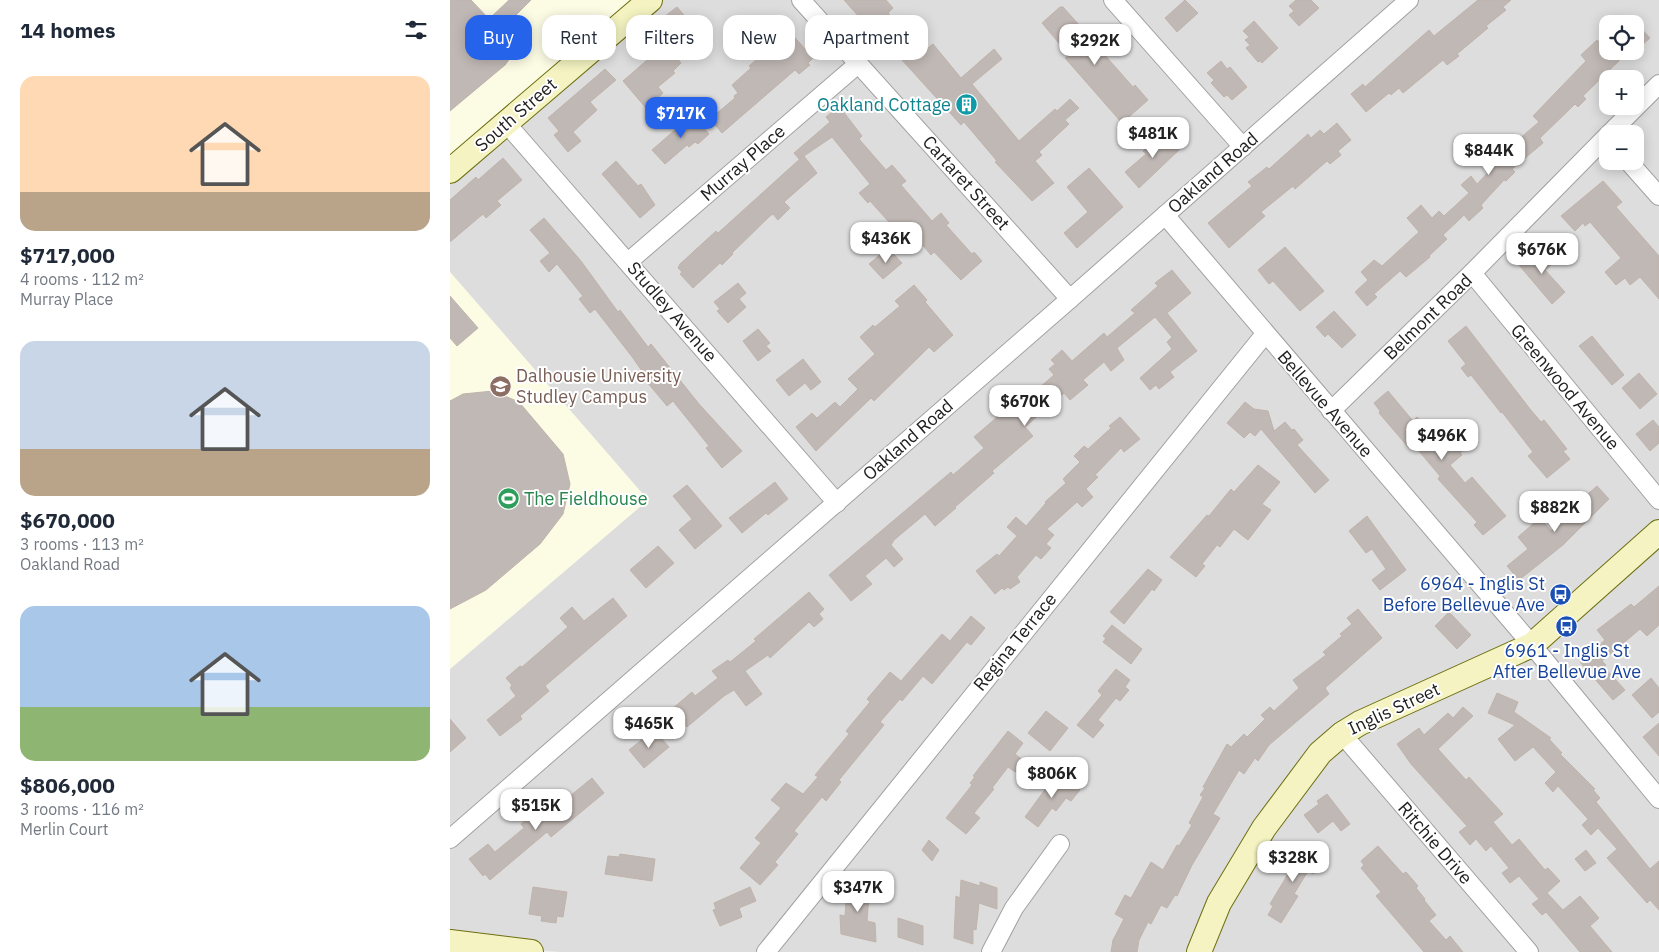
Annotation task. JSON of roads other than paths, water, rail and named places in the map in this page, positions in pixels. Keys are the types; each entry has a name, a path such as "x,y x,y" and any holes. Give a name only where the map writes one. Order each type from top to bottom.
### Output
{"street":[{"name":"South Street","path":"450,171 650,0"},
{"name":"Cartaret Street","path":"802,0 1070,300"},
{"path":"1113,0 1243,146"},
{"name":"Oakland Road","path":"450,839 1070,300 1409,0"},
{"name":"Murray Place","path":"628,262 858,64"},
{"name":"Belmont Road","path":"1619,125 1659,84"},
{"name":"Studley Avenue","path":"506,123 837,502"},
{"name":"Belmont Road","path":"1331,411 1599,145"},
{"path":"1636,170 1659,196"},
{"name":"Bellevue Avenue","path":"1165,215 1532,645 1659,799"},
{"name":"Greenwood Avenue","path":"1472,273 1659,500"},
{"name":"Regina Terrace","path":"766,952 1265,334"},
{"name":"Inglis Street","path":"1199,952 1219,903 1264,828 1320,753 1342,734 1532,645 1659,532"},
{"name":"Ritchie Drive","path":"1342,734 1529,952"},
{"path":"991,952 1014,908 1060,844"},
{"path":"450,942 531,952"}],"place":[{"name":"Oakland Cottage","path":"967,105"},
{"name":"Dalhousie University Studley Campus","path":"500,386"},
{"name":"The Fieldhouse","path":"508,499"},
{"name":"6964 - Inglis St Before Bellevue Ave","path":"1561,594"},
{"name":"6961 - Inglis St After Bellevue Ave","path":"1567,626"}]}
